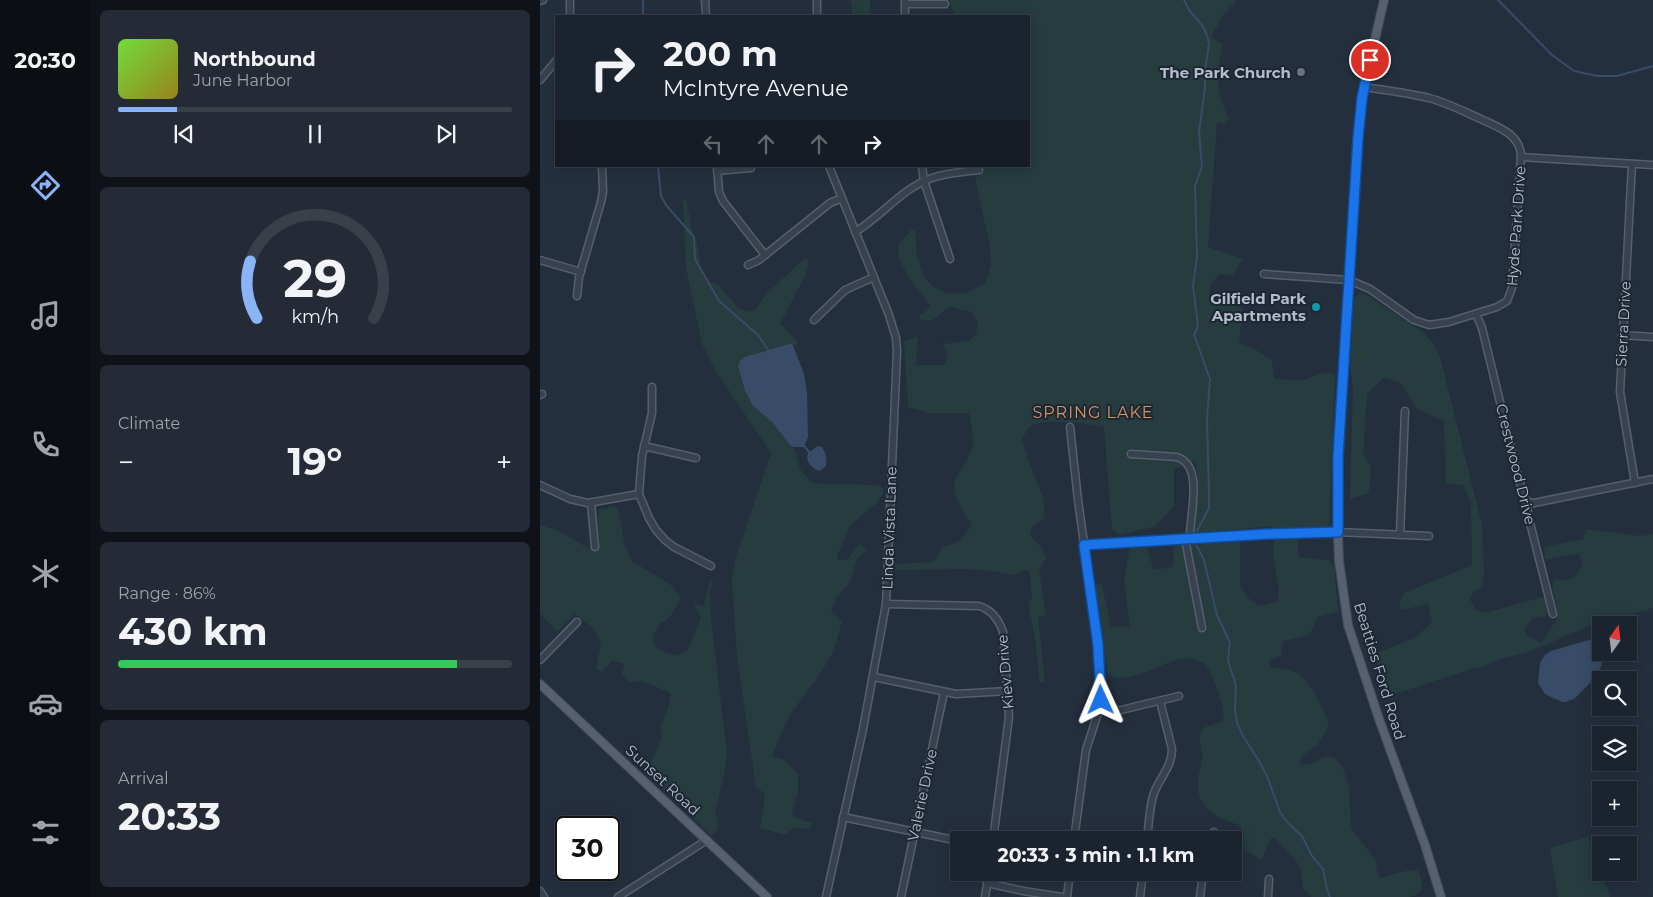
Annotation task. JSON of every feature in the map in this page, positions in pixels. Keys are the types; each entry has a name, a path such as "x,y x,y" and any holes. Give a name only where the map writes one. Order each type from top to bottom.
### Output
{"main road":[{"name":"Beatties Ford Road","path":"1384,0 1364,87 1358,132 1338,456 1338,532 1342,589 1348,625 1379,720 1425,845 1440,897"},
{"name":"Sunset Road","path":"540,684 768,897"}],"street":[{"path":"570,0 570,15"},
{"path":"706,0 706,15"},
{"path":"817,0 817,15"},
{"path":"905,15 905,2 945,4"},
{"path":"540,80 555,62"},
{"name":"Hyde Park Drive","path":"1349,280 1364,286 1404,314 1420,323 1428,325 1441,324 1503,304 1511,294 1521,157 1519,144 1512,136 1499,128 1462,110 1429,98 1364,87"},
{"path":"1521,157 1653,165"},
{"name":"Sierra Drive","path":"1632,164 1620,392 1635,483"},
{"path":"577,296 580,272 603,192 602,167"},
{"name":"Linda Vista Lane","path":"826,897 874,677 886,604 897,351 893,328 829,167"},
{"path":"922,167 924,181 950,259"},
{"path":"751,168 717,169 719,192 723,201 765,255"},
{"path":"856,232 865,227 911,188 924,181 942,175 979,170"},
{"path":"748,265 759,260 830,203 842,198"},
{"path":"540,260 580,272"},
{"path":"1264,274 1349,280"},
{"path":"814,320 845,290 874,277"},
{"name":"Crestwood Drive","path":"1476,314 1482,328 1518,476 1524,497 1528,502 1528,515 1553,614"},
{"path":"1622,336 1653,337"},
{"path":"652,387 652,414 640,468 639,494 656,530 674,547 711,566"},
{"path":"1400,535 1405,411"},
{"path":"1070,427 1101,677 1100,710 1086,750 1075,831"},
{"path":"644,446 696,458"},
{"path":"1131,454 1177,457 1183,459 1188,464 1193,479 1187,539 1202,628"},
{"path":"1528,502 1534,503 1653,479"},
{"path":"540,485 575,500 591,503 639,494"},
{"path":"591,503 595,547"},
{"path":"1084,545 1268,534 1338,532 1429,536"},
{"name":"Kiev Drive","path":"886,604 972,605 984,608 990,612 1000,624 1003,632 1009,717 994,831"},
{"path":"540,660 576,622"},
{"path":"874,677 944,692 970,694 1008,691"},
{"name":"Valerie Drive","path":"901,897 944,692"},
{"path":"1100,710 1117,711 1179,696"},
{"path":"1148,831 1153,795 1172,756 1160,701"},
{"path":"843,817 950,839"},
{"path":"618,897 707,840"},
{"path":"1268,897 1269,879"},
{"path":"1067,897 1069,881"},
{"path":"1140,897 1142,881"},
{"path":"1200,897 1202,881"},
{"path":"985,897 987,883 1023,892 1062,897"},
{"path":"540,891 544,897"}],"green space":[{"path":"851,0 870,0 870,15 849,15 852,14"},
{"path":"949,0 1237,0 1223,15 1211,37 1223,45 1218,83 1221,100 1229,119 1225,124 1217,123 1208,247 1243,259 1233,275 1219,274 1210,285 1209,299 1243,308 1239,343 1258,351 1272,361 1274,379 1305,380 1321,373 1335,374 1329,529 1271,531 1271,526 1193,533 1198,477 1195,461 1174,470 1174,506 1156,526 1120,535 1112,529 1104,427 1077,423 1045,422 1030,427 1027,430 1022,439 1043,497 1045,518 1032,527 1030,535 1041,547 1046,558 1039,571 1046,615 1038,617 1045,682 1040,683 1035,638 1028,603 1032,599 1030,572 1025,570 1015,575 967,569 892,570 894,564 933,562 943,547 960,541 971,526 971,522 957,501 954,488 957,476 969,457 973,444 969,413 930,413 908,407 904,341 918,337 916,365 944,365 948,354 943,344 969,341 976,335 978,323 972,312 950,307 931,321 920,320 920,314 930,307 906,273 899,255 898,245 912,229 915,230 917,256 923,274 932,286 948,294 966,293 985,283 991,266 990,247 975,178 980,174 978,167 1030,167 1030,15 955,15"},
{"path":"683,199 686,199 703,276 711,283 717,283 738,308 747,312 756,309 767,293 806,257 809,261 805,276 780,324 798,343 796,346 791,343 745,357 740,377 745,391 754,406 772,422 790,445 794,447 800,469 812,483 873,485 880,486 884,492 876,504 850,525 837,556 839,560 847,560 859,544 867,549 856,561 851,581 836,598 831,611 842,621 833,653 789,716 772,756 785,760 798,774 798,791 792,814 796,818 812,823 809,829 794,828 785,835 760,828 765,798 764,793 756,787 737,656 732,579 736,557 771,453 715,370 702,344 686,268"},
{"path":"1359,292 1370,297 1424,333 1433,343 1440,357 1482,525 1484,574 1481,587 1472,594 1470,600 1476,610 1485,613 1546,596 1549,612 1546,616 1533,618 1524,629 1526,635 1541,643 1557,619 1552,584 1555,580 1572,579 1583,565 1579,553 1545,560 1544,547 1583,539 1586,529 1640,536 1653,534 1653,608 1626,616 1592,616 1592,626 1526,653 1500,659 1483,667 1474,668 1395,694 1387,688 1374,654 1416,637 1432,622 1428,604 1402,610 1399,603 1404,593 1472,565 1471,502 1463,485 1446,483 1444,421 1417,409 1400,382 1383,378 1367,394 1363,455 1371,466 1369,493 1350,499 1353,387 1350,365 1354,298"},
{"path":"614,506 618,509 625,547 632,561 671,585 681,598 670,617 661,623 653,634 654,645 664,652 678,656 688,650 701,618 695,604 704,606 709,583 711,580 713,581 710,591 711,621 727,752 725,770 715,813 718,822 717,828 712,836 649,775 649,768 661,739 661,725 668,709 671,693 642,681 628,682 622,674 624,664 612,660 602,672 596,669 601,643 594,629 575,614 557,632 540,613 540,525 563,533 584,546 599,549 599,510"},
{"path":"1275,537 1297,537 1299,557 1328,560 1334,565 1338,612 1318,617 1309,635 1283,641 1281,655 1269,661 1270,668 1290,671 1302,676 1316,696 1329,726 1318,744 1302,756 1300,763 1307,765 1316,762 1324,756 1335,758 1343,768 1349,787 1351,828 1376,861 1377,872 1380,878 1405,871 1419,871 1422,880 1421,890 1410,897 1311,897 1311,895 1303,890 1301,870 1296,861 1275,839 1271,838 1261,861 1243,848 1244,834 1240,826 1210,812 1201,800 1199,792 1198,779 1202,758 1200,737 1203,728 1223,721 1223,711 1215,683 1206,666 1195,659 1181,659 1122,678 1108,674 1095,588 1097,584 1102,585 1111,627 1130,626 1124,581 1130,547 1146,545 1154,570 1172,567 1175,544 1182,544 1198,631 1206,629 1190,548 1193,542 1240,538 1240,586 1247,597 1259,606 1277,602 1279,592 1273,552"},
{"path":"1588,837 1592,848 1592,881 1604,881 1610,897 1558,897 1550,848"}],"water":[{"path":"792,343 804,374 807,393 808,437 804,447 790,445 772,422 753,406 745,391 738,366 745,357"},
{"path":"818,446 822,447 826,458 826,466 820,471 811,466 807,459 808,453"},
{"path":"1592,639 1592,661 1602,661 1599,671 1592,671 1592,681 1575,698 1566,702 1545,694 1538,683 1540,663 1545,655 1551,651"}],"waterway":[{"path":"643,0 643,15"},
{"path":"1184,0 1189,10 1202,25 1209,44 1199,132 1202,166 1195,186 1197,257 1193,286 1198,326 1194,335 1210,379 1207,419 1209,508 1197,531"},
{"path":"1498,0 1552,55 1574,71 1597,76 1617,76 1653,66"},
{"path":"658,167 661,196 666,205 694,237 695,259 719,301 758,335 769,351"},
{"path":"804,446 810,453"},
{"path":"1197,546 1204,560 1217,615 1230,643 1228,660 1236,686 1235,710 1237,723 1267,776 1280,812 1286,821 1302,836 1312,856 1323,869 1330,897"}],"place":[{"name":"The Park Church","path":"1301,72"},
{"name":"Gilfield Park Apartments","path":"1316,307"}],"district":[{"name":"SPRING LAKE","path":"1093,412"}],"route":[{"path":"1101,700 1102,688 1098,645 1084,545 1268,534 1338,532 1338,456 1358,138 1362,98 1370,60"}]}
